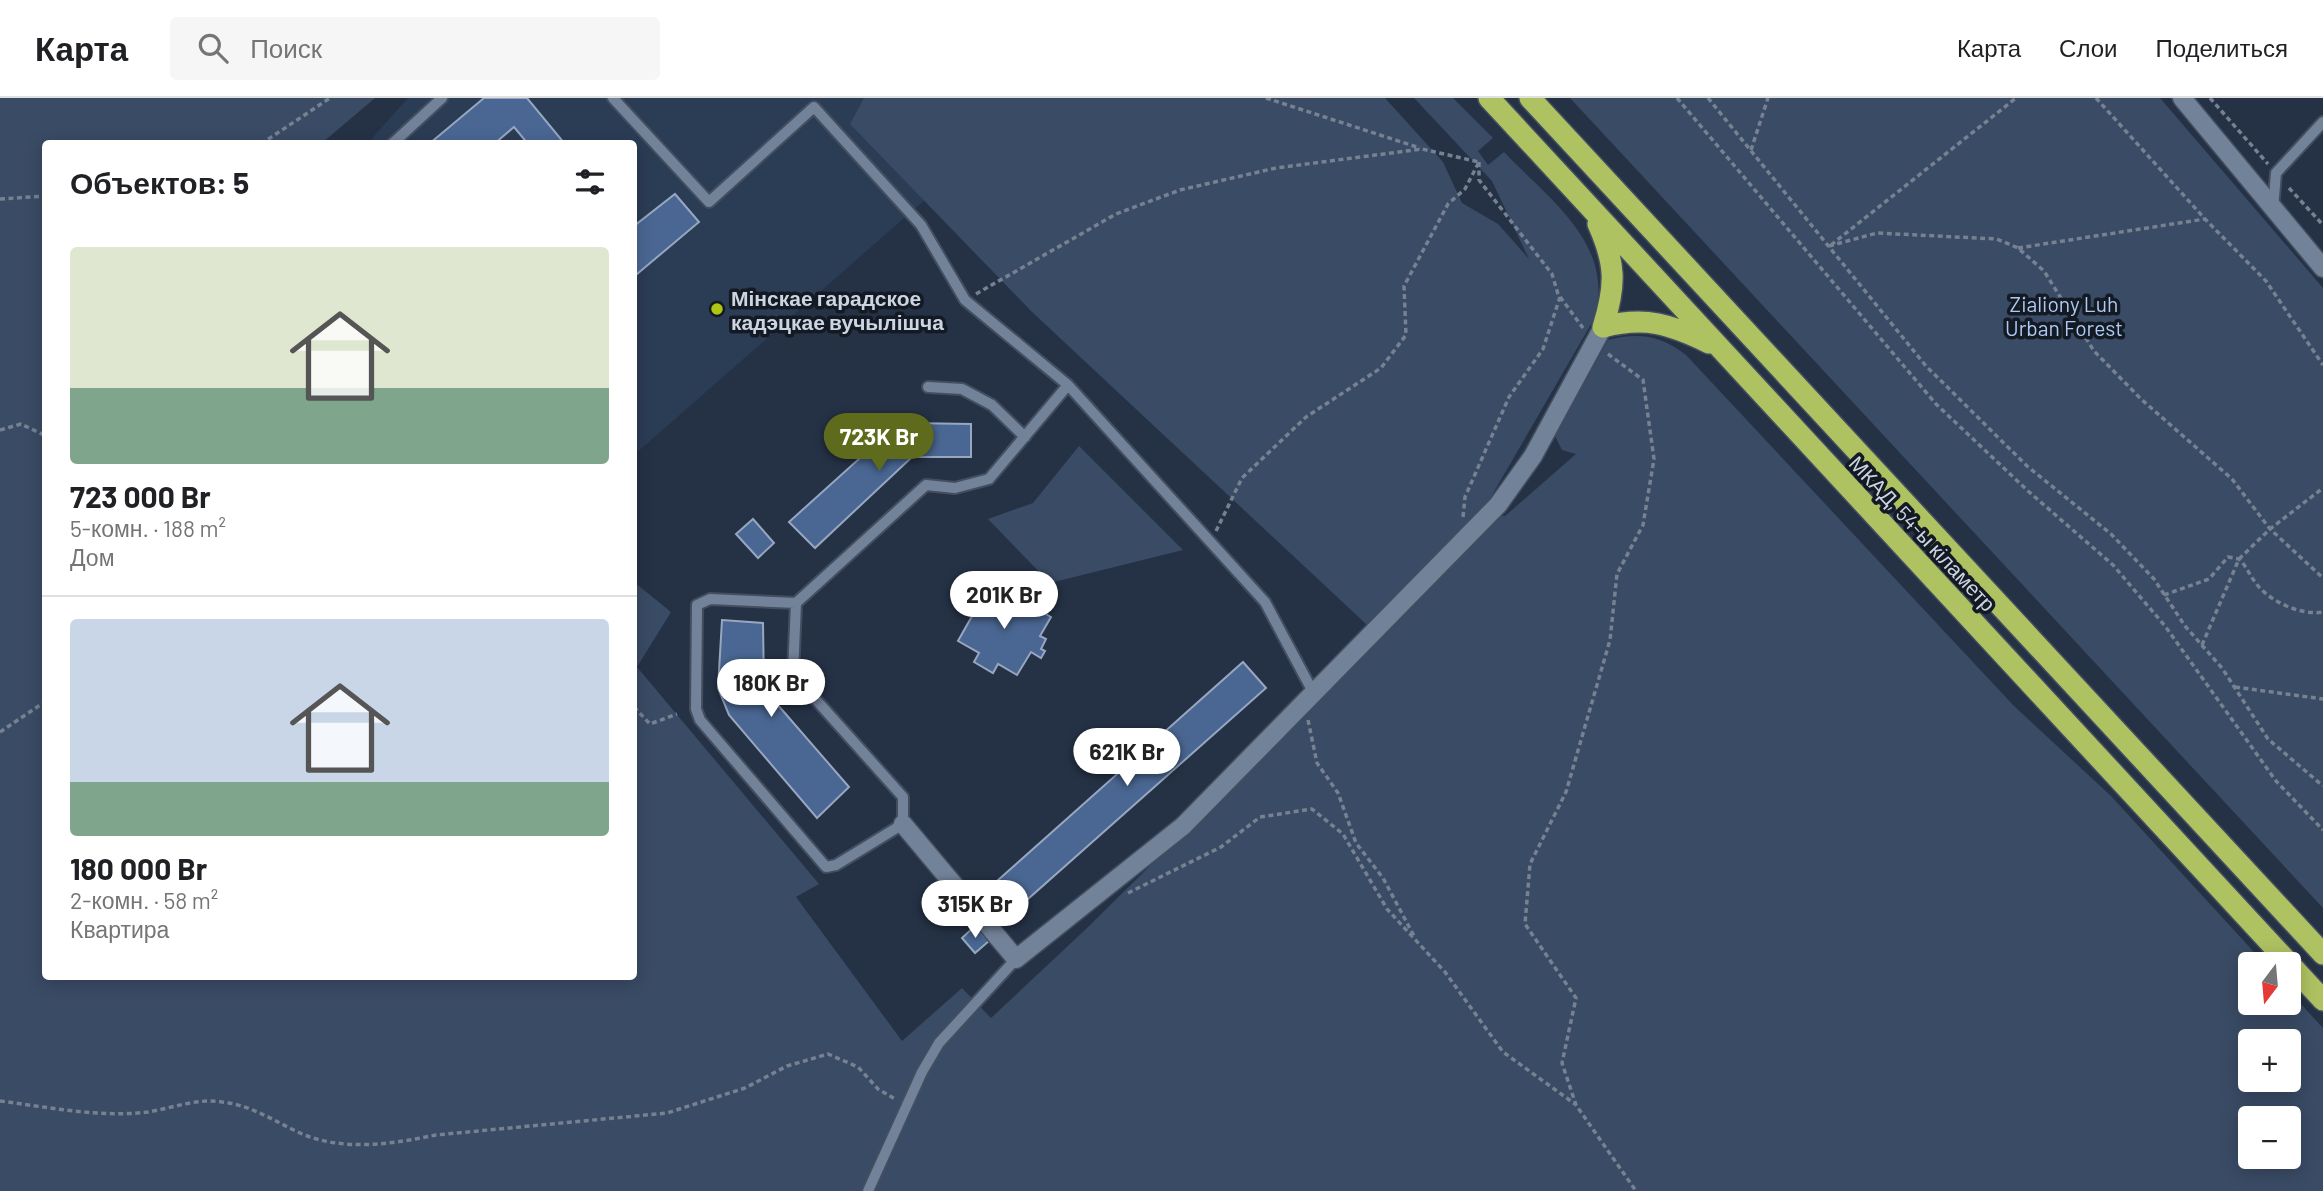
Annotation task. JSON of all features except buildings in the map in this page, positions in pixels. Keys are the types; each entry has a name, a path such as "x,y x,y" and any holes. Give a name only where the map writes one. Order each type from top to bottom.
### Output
{"highway":[{"name":"МКАД, 54-ы кіламетр","path":"1489,98 2323,1000"},
{"name":"МКАД, 54-ы кіламетр","path":"1530,98 2323,954"},
{"path":"1592,210 1609,250 1613,271 1612,298 1599,335"},
{"path":"1599,335 1626,321 1649,321 1685,331 1718,347"}],"street":[{"path":"2182,98 2273,212 2323,268"},
{"path":"903,824 1016,960 1183,826 1498,505 1526,467 1599,335"}],"lane":[{"path":"396,140 442,98"},
{"path":"614,98 709,202 814,107 921,225 965,300 1068,385 1265,602 1307,699"},
{"path":"2273,212 2276,173 2323,122"},
{"path":"796,603 793,674 903,797 903,824 835,865 826,867 700,720 696,709 697,606 710,599 796,603 926,485 956,488 989,479 1068,385"},
{"path":"928,387 962,389 992,405 1025,437"},
{"path":"868,1191 906,1106 939,1044 1016,960"}],"path":[{"path":"267,140 330,98"},
{"path":"1266,98 1422,149 1479,162"},
{"path":"1677,98 1936,404 2028,491 2113,565 2165,626 2276,781 2323,830"},
{"path":"1708,98 1926,366 2027,466 2111,534 2154,579 2234,687 2268,739 2323,786"},
{"path":"1751,150 1768,98"},
{"path":"1829,246 2016,98"},
{"path":"2096,98 2205,219 2266,281 2323,365"},
{"path":"2210,98 2323,225"},
{"path":"965,300 1116,214 1180,190 1276,168 1422,149"},
{"path":"1479,162 1479,180 1552,274 1560,297 1643,380 1654,459 1643,525 1617,574 1610,640 1566,792 1530,864 1525,924 1576,998 1562,1063 1576,1105 1636,1191"},
{"path":"1211,541 1242,478 1306,417 1381,368 1406,335 1404,286 1448,204 1465,189 1479,162"},
{"path":"0,200 42,196"},
{"path":"2018,248 2205,219"},
{"path":"1829,246 1877,233 1997,239 2018,248 2044,271 2094,351 2141,399 2232,479 2270,529 2323,578"},
{"path":"1460,544 1465,497 1509,397 1543,349 1560,297"},
{"path":"0,430 21,424 42,434"},
{"path":"2202,645 2239,559 2270,529 2323,488"},
{"path":"2164,595 2209,579 2217,573 2228,557 2239,559 2264,592 2308,615 2323,612"},
{"path":"2234,687 2323,699"},
{"path":"1307,699 1317,763 1339,793 1356,843 1383,878 1399,913 1419,944"},
{"path":"0,732 42,704"},
{"path":"637,710 650,724 677,714"},
{"path":"1122,896 1221,846 1260,817 1312,809 1343,834 1387,909 1446,972 1503,1052 1576,1105"},
{"path":"0,1101 108,1113 149,1112 186,1103 221,1101 252,1109 303,1134 335,1144 401,1143 436,1135 667,1113 733,1092 788,1066 828,1054 858,1067 878,1089 906,1106"}],"shaded area":[{"name":"Мінскае гарадское кадэцкае вучылішча","path":"408,98 911,98 968,162 637,452 637,140 371,140"}],"green space":[{"path":"0,98 375,98 326,140 42,140 42,980 637,980 637,667 819,884 796,897 902,1041 962,988 991,1018 1086,929 1381,638 1031,311 850,124 864,98 1385,98 1443,162 1462,203 1498,224 1529,259 1492,181 1414,98 1453,98 1493,138 1478,151 1488,165 1504,152 1575,226 1588,247 1596,269 1598,293 1594,319 1480,516 1505,516 1576,454 1562,450 1555,436 1608,340 1629,336 1649,337 1677,348 2014,706 2111,796 2254,952 2238,952 2238,1015 2301,1015 2301,1004 2323,1028 2323,1191 0,1191"},
{"name":"Zialiony Luh Urban Forest","path":"1570,98 2160,98 2323,288 2323,908"},
{"path":"1079,446 1183,550 1050,583 988,519 1033,503"},
{"path":"637,584 671,612 637,667"}],"place":[{"name":"Мінскае гарадское кадэцкае вучылішча","path":"717,309"}]}
